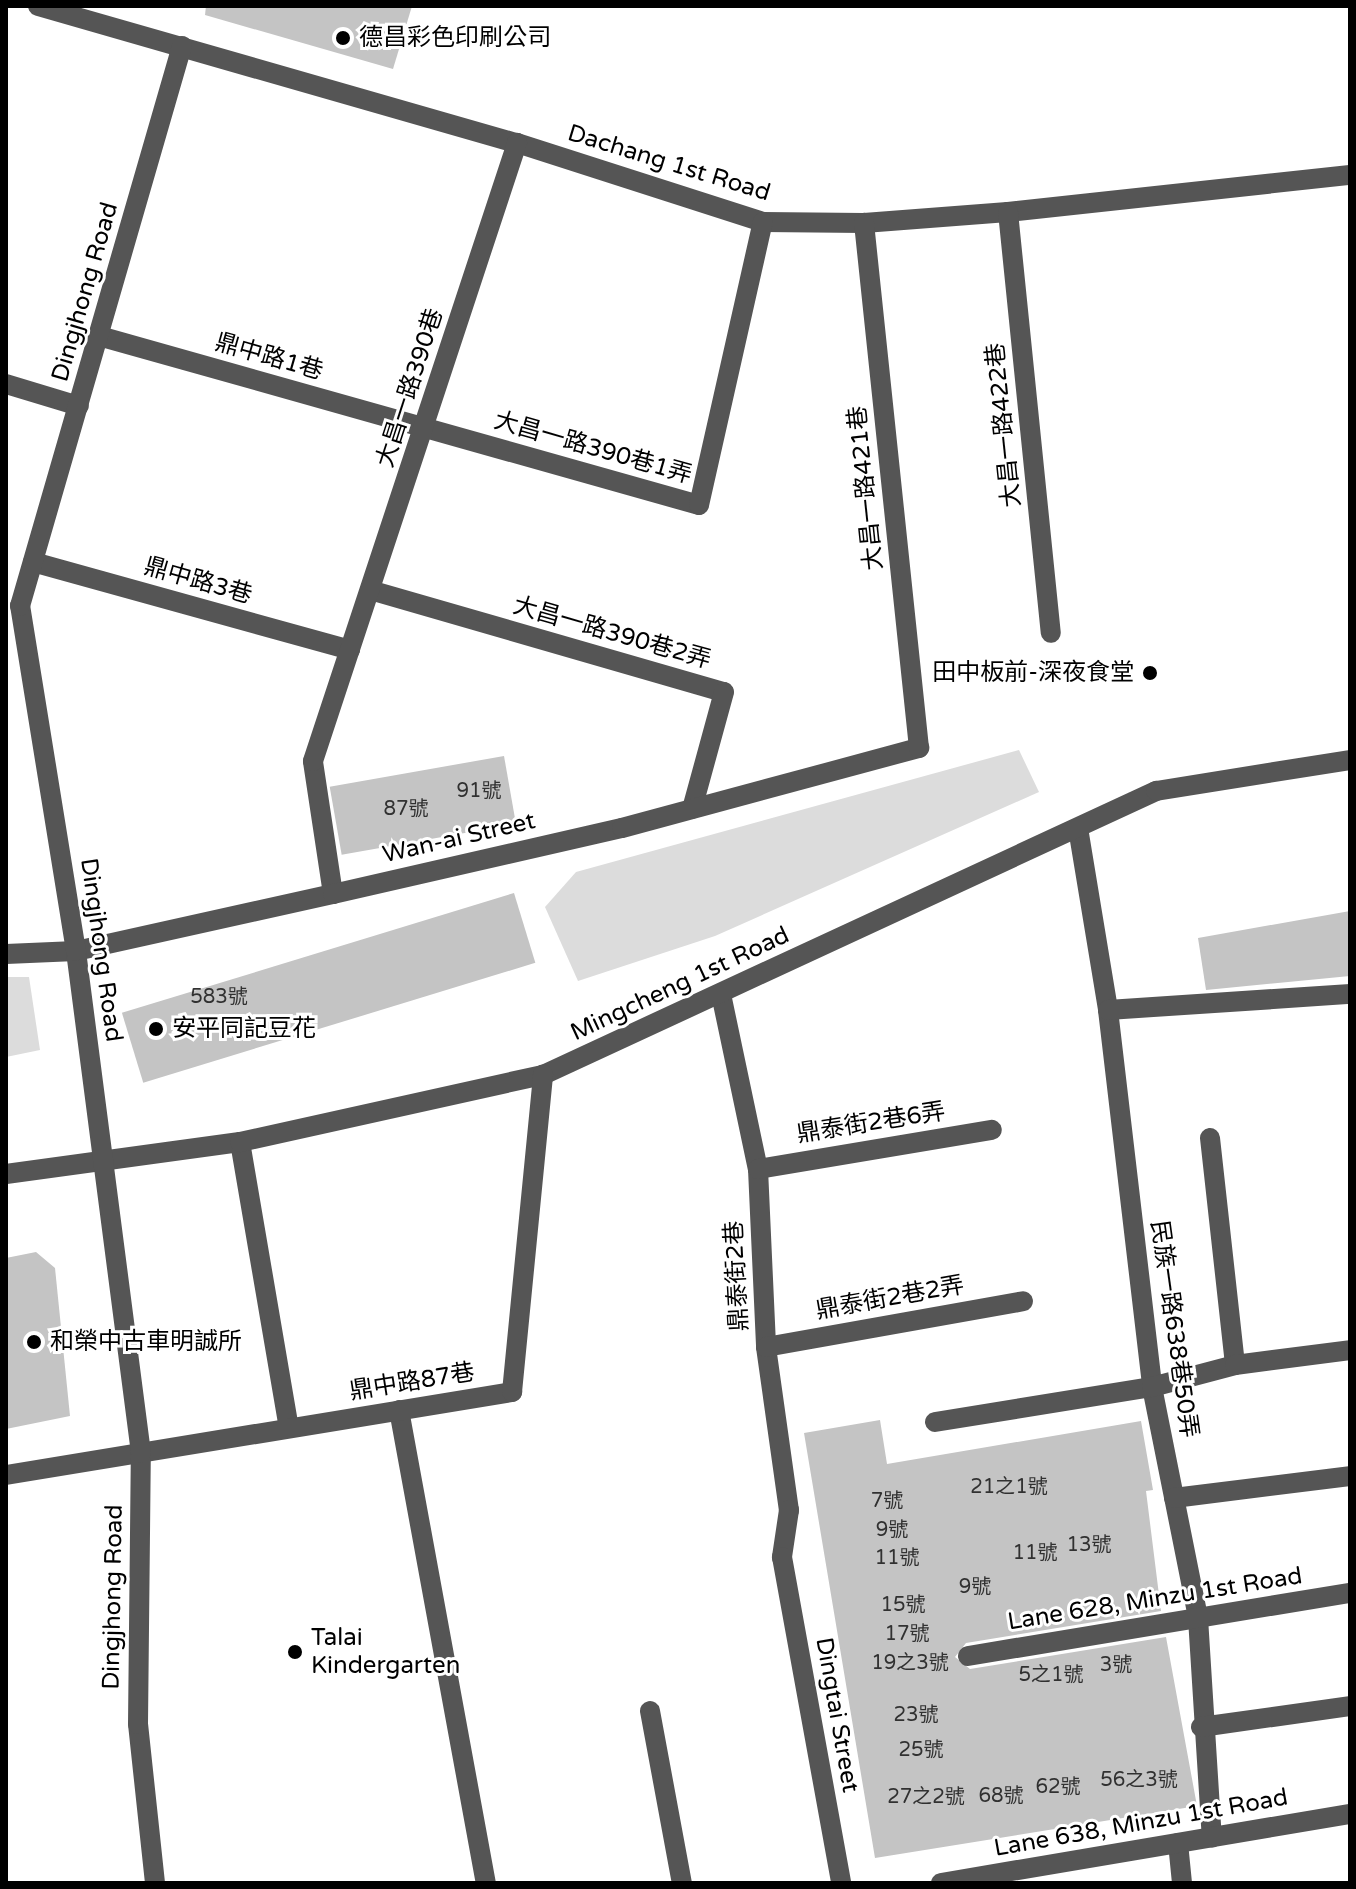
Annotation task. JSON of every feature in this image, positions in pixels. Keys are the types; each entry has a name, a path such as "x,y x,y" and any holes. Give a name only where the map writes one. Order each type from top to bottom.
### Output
{"street":[{"name":"Dachang 1st Road","path":"38,6 517,143 763,222 864,223 1008,212 1350,175"},
{"name":"Dingjhong Road","path":"155,1883 138,1724 141,1453 76,951 15,634 20,606 182,46"},
{"name":"大昌一路390巷","path":"333,894 313,761 517,143"},
{"name":"大昌一路422巷","path":"1008,212 1051,633"},
{"name":"大昌一路390巷1弄","path":"425,427 699,505 763,222"},
{"name":"大昌一路421巷","path":"864,223 919,748"},
{"name":"鼎中路1巷","path":"99,336 425,427"},
{"path":"6,384 79,406"},
{"name":"鼎中路3巷","path":"33,562 350,650"},
{"name":"大昌一路390巷2弄","path":"370,590 724,692 692,809"},
{"name":"Wan-ai Street","path":"6,954 76,951 333,894 692,809 919,748"},
{"name":"Mingcheng 1st Road","path":"6,1174 240,1142 543,1075 1156,791 1350,760"},
{"name":"民族一路638巷50弄","path":"1078,828 1108,1010 1152,1387 1198,1618 1201,1727 1212,1838"},
{"name":"鼎泰街2巷","path":"721,994 758,1169 766,1347 789,1510 782,1557"},
{"path":"1108,1010 1350,994"},
{"name":"鼎中路87巷","path":"6,1475 512,1392 543,1075"},
{"name":"鼎泰街2巷6弄","path":"758,1169 992,1130"},
{"path":"1210,1138 1235,1365"},
{"path":"240,1142 289,1428"},
{"name":"鼎泰街2巷2弄","path":"766,1347 1023,1301"},
{"path":"935,1422 1152,1387 1235,1365 1350,1350"},
{"path":"399,1410 486,1883"},
{"path":"1174,1498 1350,1476"},
{"name":"Dingtai Street","path":"782,1557 841,1883"},
{"name":"Lane 628, Minzu 1st Road","path":"968,1656 1350,1593"},
{"path":"1201,1727 1350,1706"},
{"path":"650,1711 682,1883"},
{"name":"Lane 638, Minzu 1st Road","path":"941,1883 990,1879 1350,1814"},
{"path":"1178,1843 1182,1883"}],"shaded area":[{"path":"1019,750 1039,792 715,936 578,981 545,907 576,872"},
{"path":"6,977 29,977 40,1050 6,1057"}],"building":[{"name":"德昌彩色印刷公司","path":"206,6 412,6 393,69 205,15"},
{"path":"504,756 516,824 342,855 330,787"},
{"path":"514,893 535,963 143,1083 122,1013"},
{"path":"1350,911 1350,976 1206,990 1198,938"},
{"name":"和榮中古車明誠所","path":"36,1252 55,1268 70,1416 6,1429 6,1258"},
{"path":"880,1420 887,1464 1141,1421 1153,1490 1146,1491 1161,1611 966,1643 955,1657 970,1669 1166,1637 1197,1806 875,1858 804,1433"}],"place":[{"name":"德昌彩色印刷公司","path":"343,38"},
{"name":"田中板前-深夜食堂","path":"1150,673"},
{"name":"安平同記豆花","path":"156,1029"},
{"name":"和榮中古車明誠所","path":"34,1342"},
{"name":"Talai Kindergarten","path":"295,1652"}]}
